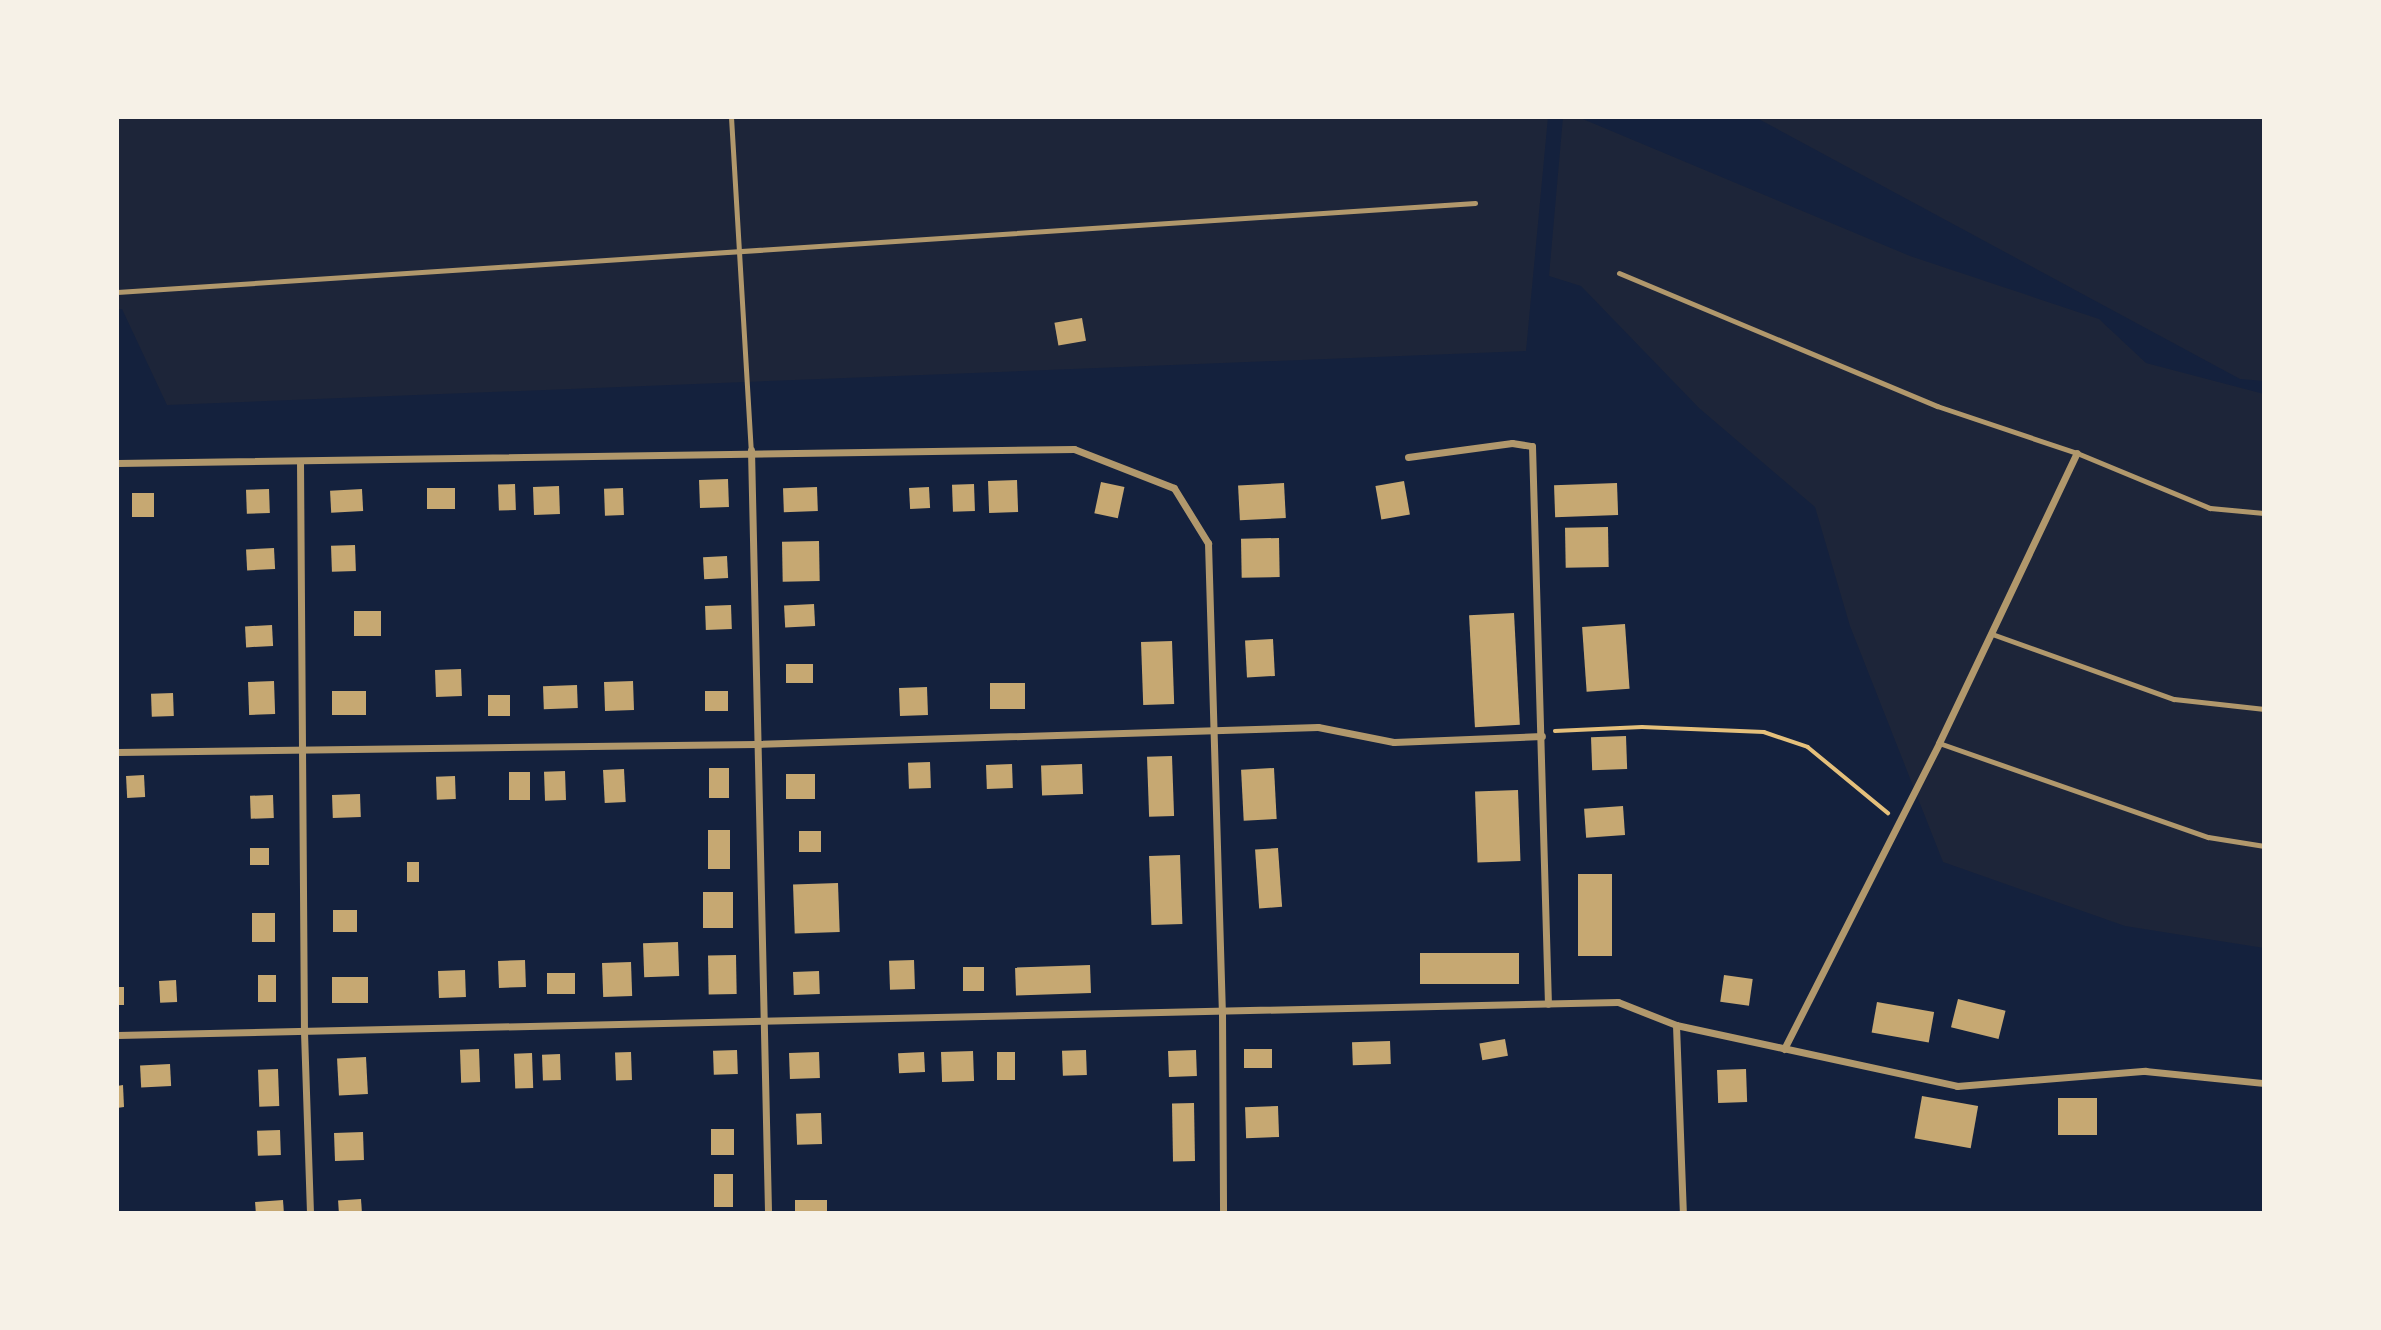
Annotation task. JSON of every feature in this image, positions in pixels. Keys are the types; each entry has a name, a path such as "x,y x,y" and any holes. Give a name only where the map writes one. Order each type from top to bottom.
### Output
{"street":[{"path":"1408,457 1512,443 1532,446 1548,1004"},
{"path":"117,463 751,450 1074,449 1174,488 1208,543 1222,1013 1223,1213"},
{"path":"751,450 768,1213"},
{"path":"1784,1049 1939,743 2077,453"},
{"path":"300,461 304,1032 310,1213"},
{"path":"117,752 301,747 756,744 1318,727 1394,742 1542,734"},
{"path":"117,1035 764,1024 1618,1002 1676,1025 1957,1086 2145,1071 2264,1083"},
{"path":"1676,1025 1683,1213"}],"lane":[{"path":"731,117 742,251 751,450"},
{"path":"117,292 1475,203"},
{"path":"1619,273 1937,406 2077,453 2210,508 2264,513"},
{"path":"1992,635 2174,699 2264,709"},
{"path":"1939,743 2194,832 2264,846"}],"path":[{"path":"1542,734 1642,727 1764,732 1808,747 1899,822"}],"shaded area":[{"path":"117,117 1548,117 1526,351 167,405 122,309 117,309"},
{"path":"1563,117 1578,117 1910,256 2099,319 2146,363 2264,394 2264,948 2125,926 1943,862 1850,626 1815,507 1699,408 1581,286 1549,276"},
{"path":"1755,117 2264,117 2264,381 2240,379"}],"building":[{"path":"1082,318 1086,341 1058,346 1054,323"},
{"path":"728,479 729,507 700,508 699,480"},
{"path":"1017,480 1018,512 989,513 988,481"},
{"path":"1404,481 1410,514 1381,520 1375,486"},
{"path":"1101,482 1124,487 1118,518 1094,513"},
{"path":"1284,483 1286,518 1240,520 1238,485"},
{"path":"1617,483 1618,515 1555,517 1554,485"},
{"path":"515,484 516,510 499,511 498,485"},
{"path":"974,484 975,511 953,512 952,485"},
{"path":"559,486 560,514 534,515 533,487"},
{"path":"817,487 818,511 784,512 783,488"},
{"path":"929,487 930,508 910,509 909,488"},
{"path":"427,488 455,488 455,509 427,509"},
{"path":"623,488 624,515 605,516 604,489"},
{"path":"269,489 270,513 247,514 246,490"},
{"path":"362,489 363,511 331,513 330,491"},
{"path":"132,493 154,493 154,517 132,517"},
{"path":"1608,527 1609,567 1566,568 1565,528"},
{"path":"1279,538 1280,577 1242,578 1241,539"},
{"path":"819,541 820,581 783,582 782,542"},
{"path":"355,545 356,571 332,572 331,546"},
{"path":"274,548 275,569 247,570 246,549"},
{"path":"727,556 728,578 704,579 703,557"},
{"path":"814,604 815,626 785,628 784,606"},
{"path":"731,605 732,629 706,630 705,606"},
{"path":"354,611 381,611 381,636 354,636"},
{"path":"1514,613 1520,725 1475,727 1469,615"},
{"path":"1625,624 1630,689 1587,692 1582,627"},
{"path":"272,625 273,646 246,647 245,626"},
{"path":"1273,639 1275,676 1247,677 1245,640"},
{"path":"1172,641 1174,704 1143,705 1141,642"},
{"path":"786,664 813,664 813,683 786,683"},
{"path":"461,669 462,696 436,697 435,670"},
{"path":"274,681 275,714 249,715 248,682"},
{"path":"633,681 634,710 605,711 604,682"},
{"path":"990,683 1025,683 1025,709 990,709"},
{"path":"577,685 578,708 544,709 543,686"},
{"path":"927,687 928,715 900,716 899,688"},
{"path":"332,691 366,691 366,715 332,715"},
{"path":"705,691 728,691 728,711 705,711"},
{"path":"173,693 174,716 152,717 151,694"},
{"path":"488,695 510,695 510,716 488,716"},
{"path":"1626,736 1627,769 1592,770 1591,737"},
{"path":"1172,756 1174,816 1149,817 1147,757"},
{"path":"930,762 931,788 909,789 908,763"},
{"path":"1012,764 1013,788 987,789 986,765"},
{"path":"1082,764 1083,794 1042,795 1041,765"},
{"path":"709,768 729,768 729,798 709,798"},
{"path":"1274,768 1277,819 1244,821 1241,770"},
{"path":"624,769 626,802 605,803 603,770"},
{"path":"565,771 566,800 545,801 544,772"},
{"path":"509,772 530,772 530,800 509,800"},
{"path":"786,774 815,774 815,799 786,799"},
{"path":"144,775 145,797 127,798 126,776"},
{"path":"455,776 456,799 437,800 436,777"},
{"path":"1518,790 1520,861 1478,862 1475,792"},
{"path":"360,794 361,817 333,818 332,795"},
{"path":"273,795 274,818 251,819 250,796"},
{"path":"1623,806 1625,835 1586,838 1584,809"},
{"path":"708,830 730,830 730,869 708,869"},
{"path":"799,831 821,831 821,852 799,852"},
{"path":"250,848 269,848 269,865 250,865"},
{"path":"1278,848 1282,907 1259,908 1255,850"},
{"path":"1180,855 1182,924 1151,925 1149,856"},
{"path":"407,862 419,862 419,882 407,882"},
{"path":"1578,874 1612,874 1612,956 1578,956"},
{"path":"838,883 840,932 795,934 793,885"},
{"path":"703,892 733,892 733,928 703,928"},
{"path":"333,910 357,910 357,932 333,932"},
{"path":"252,913 275,913 275,942 252,942"},
{"path":"678,942 679,976 644,977 643,943"},
{"path":"1420,953 1519,953 1519,984 1420,984"},
{"path":"708,955 736,955 737,994 709,994"},
{"path":"525,960 526,987 499,988 498,961"},
{"path":"914,960 915,989 890,990 889,961"},
{"path":"631,962 632,996 603,997 602,963"},
{"path":"1090,965 1091,993 1016,996 1015,968"},
{"path":"963,967 984,967 984,991 963,991"},
{"path":"465,970 466,997 439,998 438,971"},
{"path":"819,971 820,994 794,995 793,972"},
{"path":"547,973 575,973 575,994 547,994"},
{"path":"258,975 276,975 276,1002 258,1002"},
{"path":"1724,975 1753,979 1749,1006 1720,1002"},
{"path":"332,977 368,977 368,1003 332,1003"},
{"path":"176,980 177,1002 160,1003 159,981"},
{"path":"117,987 124,987 124,1005 117,1005"},
{"path":"1958,999 2006,1011 1999,1039 1951,1027"},
{"path":"1877,1002 1934,1012 1929,1043 1872,1033"},
{"path":"1505,1039 1508,1056 1482,1060 1479,1044"},
{"path":"1390,1041 1391,1064 1353,1065 1352,1042"},
{"path":"479,1049 480,1082 461,1083 460,1050"},
{"path":"1244,1049 1272,1049 1272,1068 1244,1068"},
{"path":"737,1050 738,1074 714,1075 713,1051"},
{"path":"1086,1050 1087,1075 1063,1076 1062,1051"},
{"path":"1196,1050 1197,1076 1169,1077 1168,1051"},
{"path":"973,1051 974,1081 942,1082 941,1052"},
{"path":"631,1052 632,1080 616,1081 615,1053"},
{"path":"819,1052 820,1078 790,1079 789,1053"},
{"path":"924,1052 925,1072 899,1073 898,1053"},
{"path":"997,1052 1015,1052 1015,1080 997,1080"},
{"path":"532,1053 533,1088 515,1089 514,1054"},
{"path":"560,1054 561,1080 543,1081 542,1055"},
{"path":"366,1057 368,1094 339,1095 337,1059"},
{"path":"170,1064 171,1086 141,1088 140,1066"},
{"path":"278,1069 279,1106 259,1107 258,1070"},
{"path":"1746,1069 1747,1102 1718,1103 1717,1070"},
{"path":"123,1085 124,1107 117,1108 117,1086"},
{"path":"1922,1096 1978,1106 1971,1148 1915,1138"},
{"path":"2058,1098 2097,1098 2097,1135 2058,1135"},
{"path":"1172,1103 1194,1103 1195,1161 1173,1161"},
{"path":"1278,1106 1279,1137 1246,1138 1245,1107"},
{"path":"821,1113 822,1144 797,1145 796,1114"},
{"path":"711,1129 734,1129 734,1155 711,1155"},
{"path":"280,1130 281,1155 258,1156 257,1131"},
{"path":"363,1132 364,1160 335,1161 334,1133"},
{"path":"714,1174 733,1174 733,1207 714,1207"},
{"path":"361,1199 362,1213 339,1213 338,1201"},
{"path":"283,1200 284,1213 256,1213 255,1202"},
{"path":"795,1200 827,1200 827,1213 795,1213"}]}
